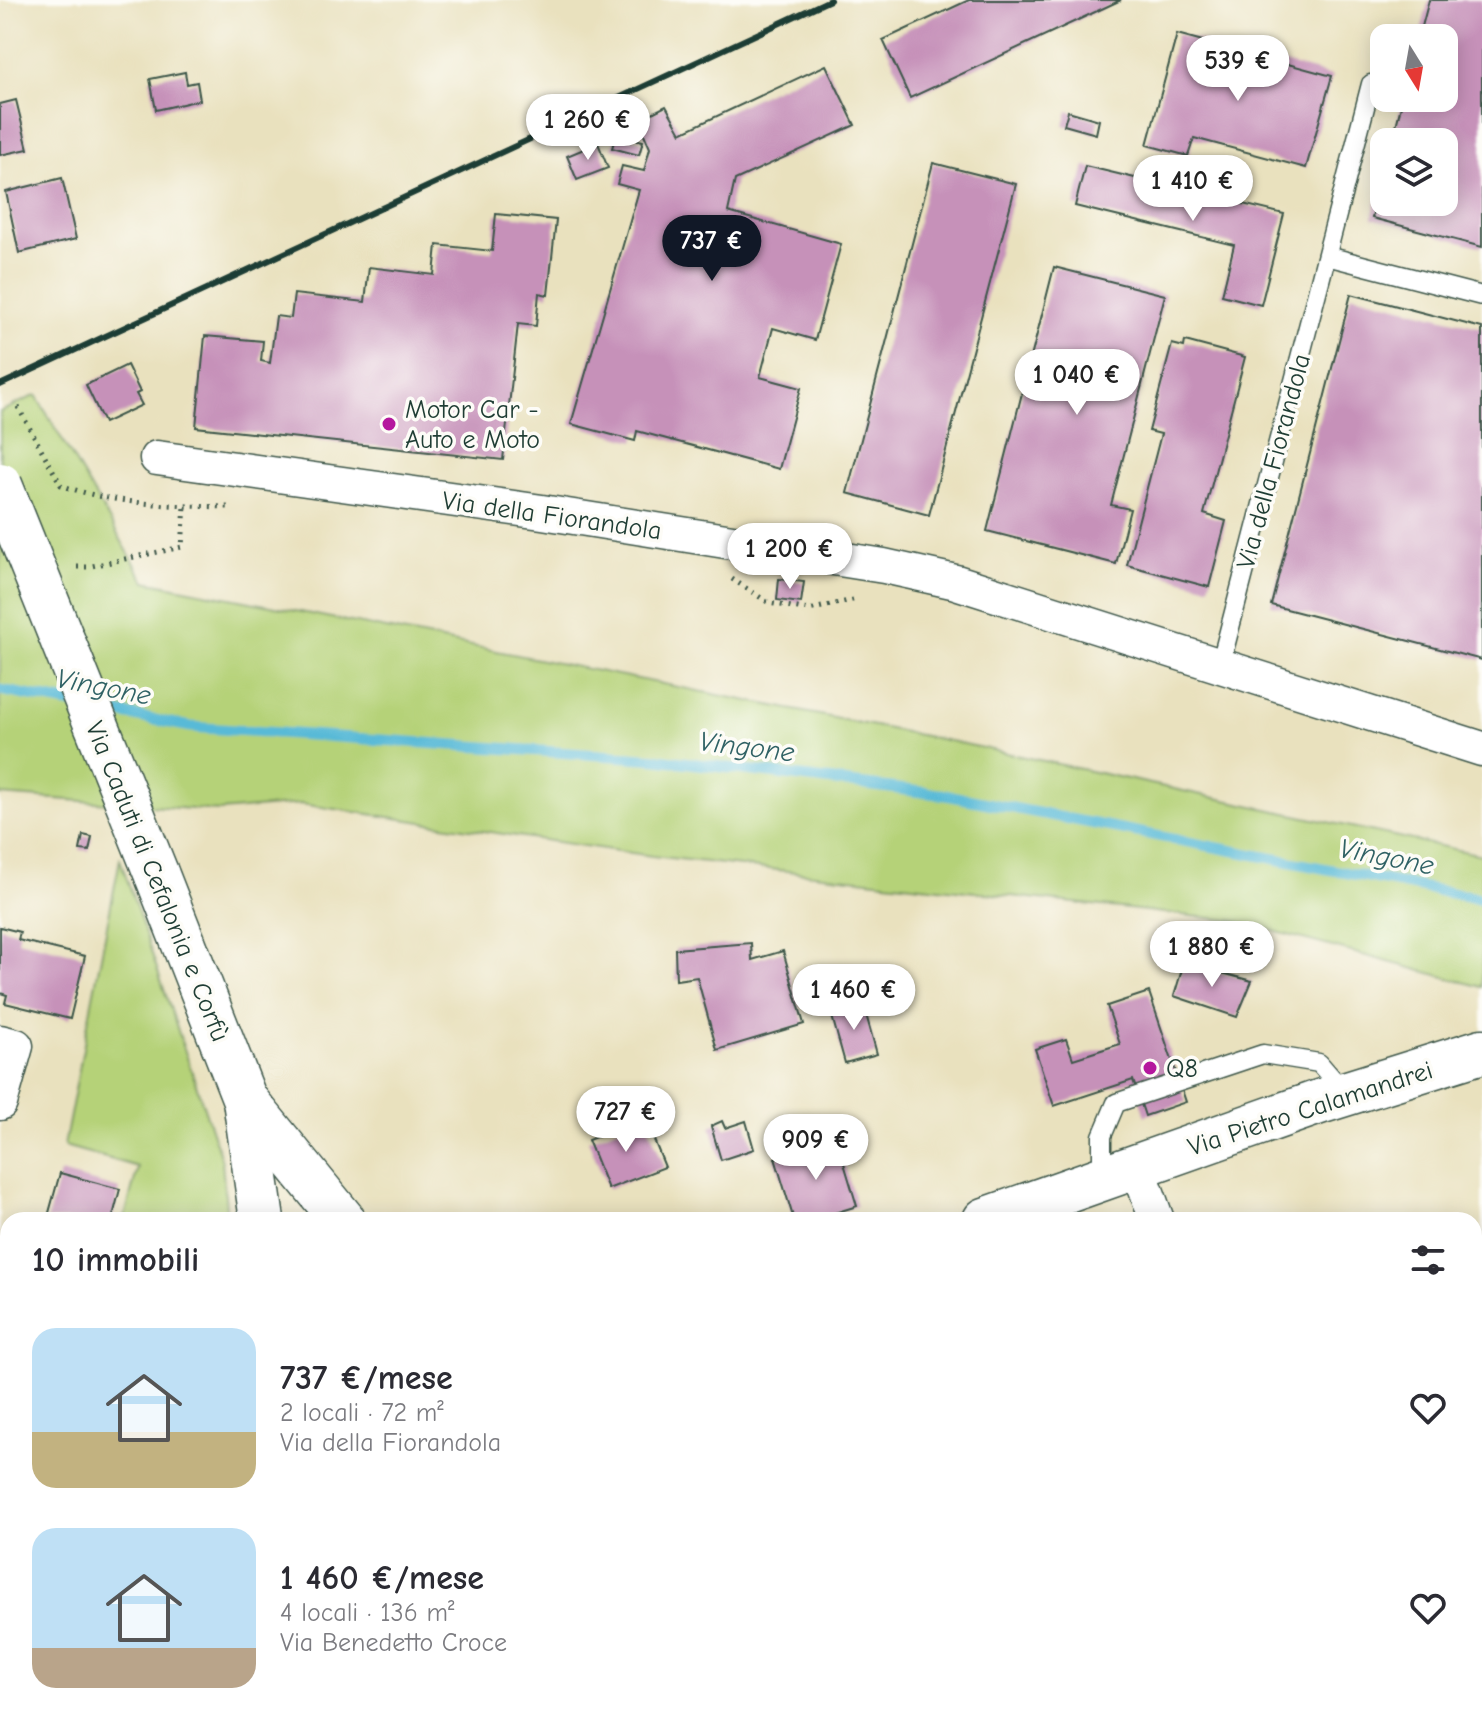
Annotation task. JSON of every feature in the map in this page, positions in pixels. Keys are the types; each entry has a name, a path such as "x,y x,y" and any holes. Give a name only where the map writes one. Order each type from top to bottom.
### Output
{"street":[{"name":"Via della Fiorandola","path":"157,458 542,512 884,566 956,582 1482,749"},
{"name":"Via Caduti di Cefalonia e Corfù","path":"0,485 245,1100 261,1212"},
{"path":"0,1042 16,1046 0,1103"},
{"name":"Via Pietro Calamandrei","path":"1008,1212 1345,1094 1482,1051"},
{"name":"Via Caduti di Cefalonia e Corfù","path":"245,1100 336,1212"},
{"path":"1120,1172 1151,1212"}],"lane":[{"name":"Via della Fiorandola","path":"1220,666 1370,88"},
{"path":"1327,256 1482,296"},
{"path":"1120,1172 1102,1136 1116,1103 1161,1087 1263,1054 1319,1063 1345,1094"}],"path":[{"path":"73,567 87,567 182,547 185,506"},
{"path":"731,578 769,603 809,610 861,598"}],"green space":[{"path":"36,395 145,581 955,742 1482,855 1482,987 1236,921 652,856 301,804 220,811 0,795 0,412"},
{"path":"120,859 222,1161 226,1212 126,1212 138,1167 64,1146"}],"building":[{"path":"969,0 1121,0 910,98 883,40"},
{"path":"1429,0 1482,0 1482,247 1372,218 1458,216 1458,128 1396,128 1400,112 1458,112 1458,24 1423,24"},
{"path":"1177,34 1332,76 1306,168 1194,138 1188,156 1147,145"},
{"path":"826,65 855,125 735,180 728,212 841,244 815,340 773,328 760,377 801,388 779,469 637,431 635,441 571,424 639,190 617,184 622,166 644,171 650,148 638,120 666,106 681,133"},
{"path":"185,72 187,84 197,82 200,100 156,110 150,79"},
{"path":"16,100 28,149 0,155 0,104"},
{"path":"1068,111 1099,120 1096,134 1064,125"},
{"path":"616,135 643,141 639,155 612,148"},
{"path":"598,143 608,168 577,180 567,156"},
{"path":"933,163 1016,184 929,515 847,493"},
{"path":"1085,166 1284,214 1261,305 1222,295 1234,245 1075,206"},
{"path":"62,178 76,239 19,253 6,192"},
{"path":"496,214 556,220 548,295 539,293 536,326 518,324 503,460 196,427 205,336 263,341 261,361 270,363 276,316 291,318 294,294 365,302 369,267 434,275 437,245 492,251"},
{"path":"1054,267 1165,295 1111,505 1130,509 1116,564 987,531"},
{"path":"1351,294 1482,328 1482,660 1271,605"},
{"path":"1185,341 1245,357 1204,514 1226,521 1209,587 1127,565 1161,434 1149,431 1172,344 1184,347"},
{"path":"127,365 140,392 136,394 142,405 104,423 86,385"},
{"path":"779,579 804,582 801,603 777,600"},
{"path":"83,835 92,837 89,851 80,850"},
{"path":"0,927 20,932 18,940 85,956 70,1019 5,1003 7,995 0,993"},
{"path":"751,943 752,960 783,951 804,1024 717,1050 697,977 676,980 675,949"},
{"path":"1184,963 1252,981 1237,1017 1174,996"},
{"path":"1149,992 1186,1102 1145,1116 1133,1080 1054,1106 1035,1049 1066,1039 1073,1059 1120,1044 1107,1006"},
{"path":"862,1000 877,1054 845,1063 830,1009"},
{"path":"645,1118 665,1167 608,1189 588,1140"},
{"path":"722,1121 725,1128 746,1121 754,1149 721,1160 711,1126"},
{"path":"837,1140 857,1206 838,1212 792,1212 775,1158"},
{"path":"60,1173 120,1189 114,1212 49,1212"}],"waterway":[{"name":"Vingone","path":"0,690 78,705"},
{"name":"Vingone","path":"103,710 191,727 658,759 946,795 1482,899"}],"railway":[{"path":"0,385 830,0"}],"place":[{"name":"Motor Car - Auto e Moto","path":"389,424"},
{"name":"Q8","path":"1150,1068"}]}
